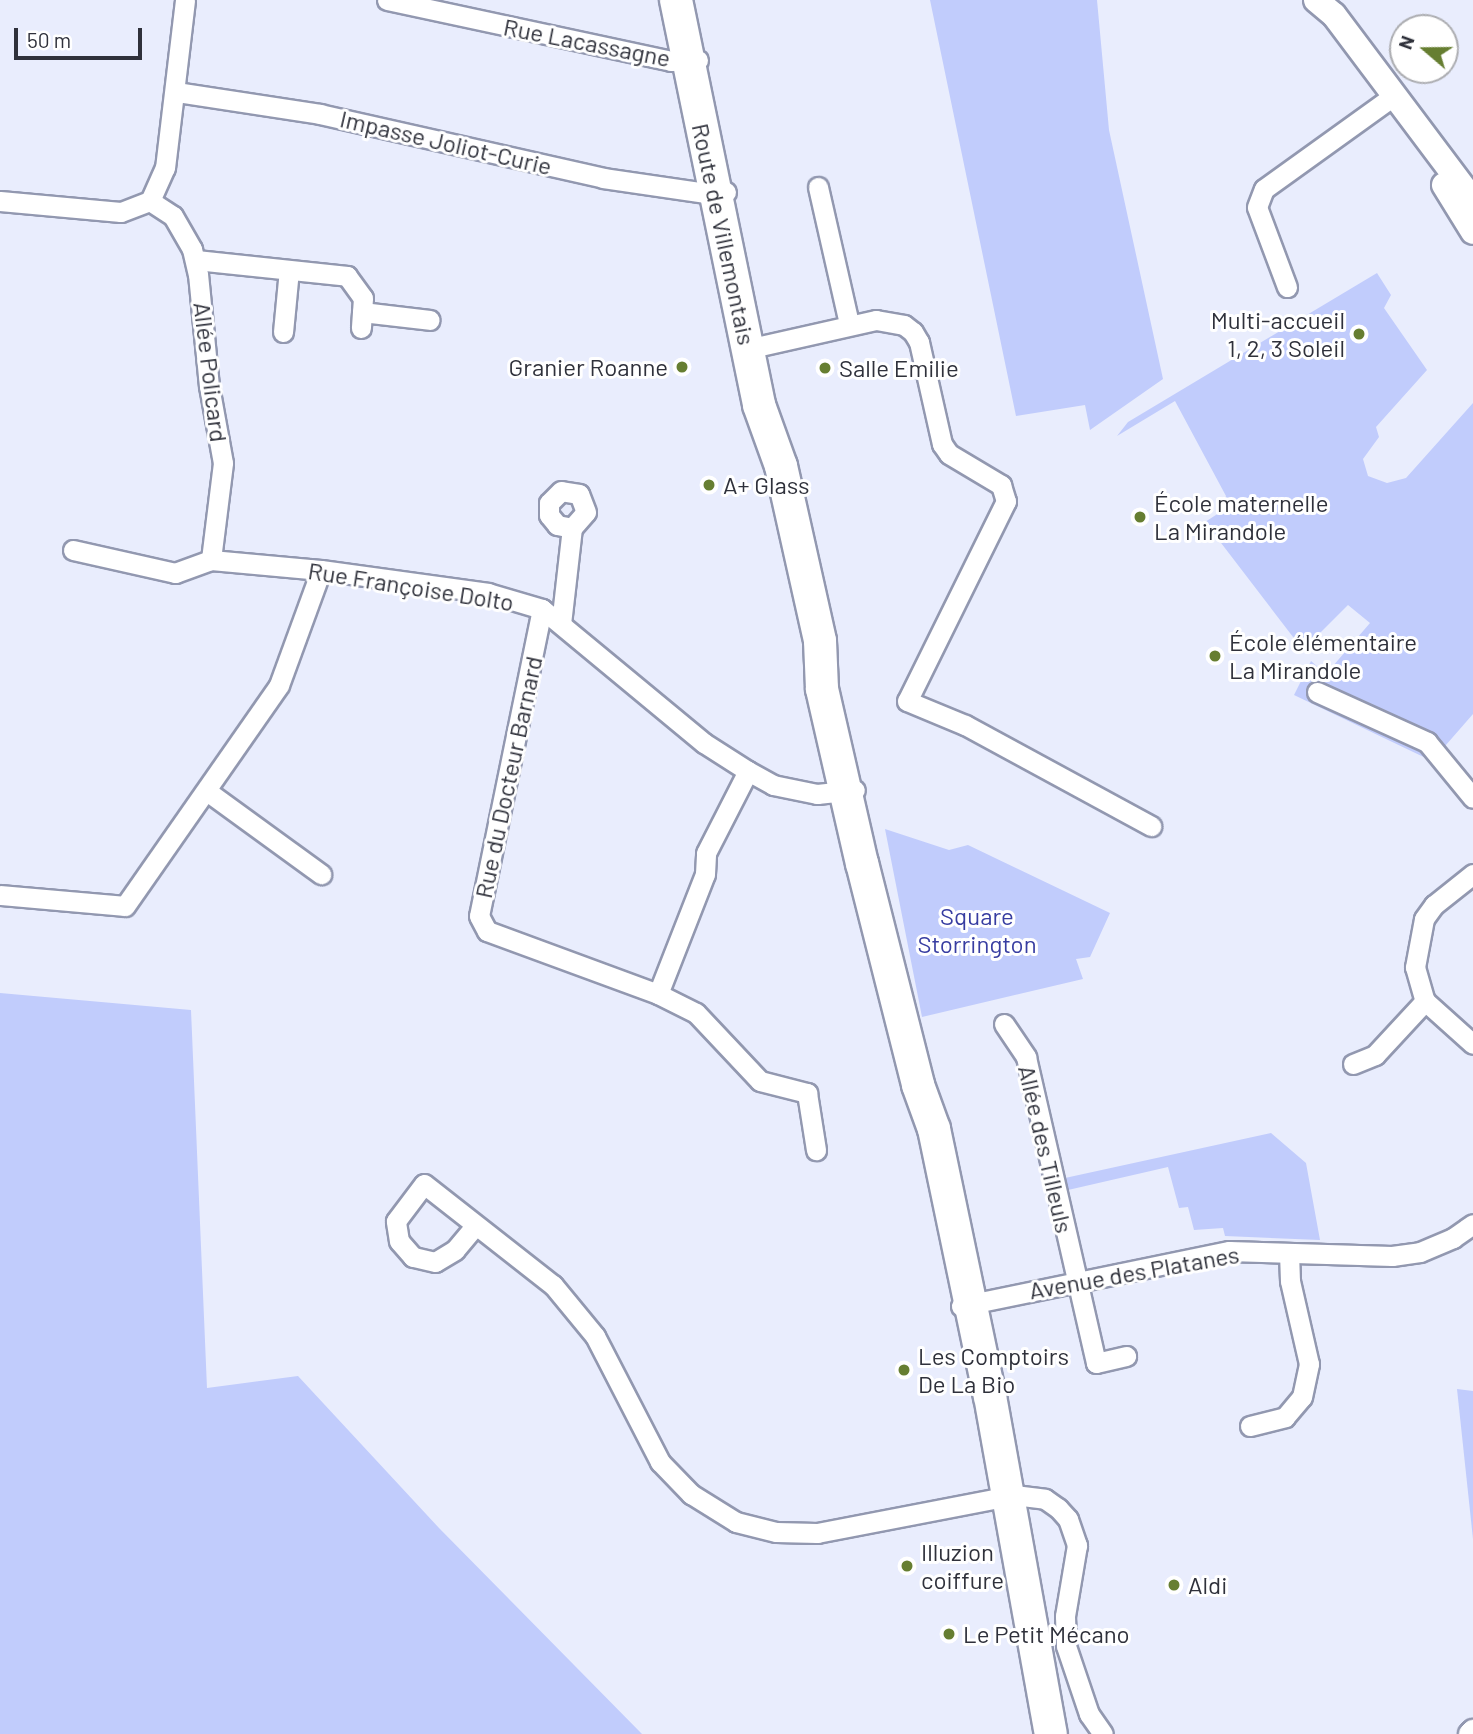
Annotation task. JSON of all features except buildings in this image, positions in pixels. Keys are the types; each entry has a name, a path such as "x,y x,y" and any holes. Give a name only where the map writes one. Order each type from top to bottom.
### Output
{"main road":[{"name":"Route de Villemontais","path":"676,0 696,60"},
{"name":"Route de Villemontais","path":"690,0 696,60 755,347 778,414 781,466 820,641 822,689 875,859 874,900 918,1084 1000,1497 1051,1734"}],"street":[{"path":"0,201 121,212 150,201 164,168 177,92 185,0"},
{"name":"Rue Lacassagne","path":"389,0 696,60"},
{"path":"1316,0 1334,15 1392,97 1473,200"},
{"name":"Impasse Joliot-Curie","path":"177,92 320,114 603,177 723,192"},
{"path":"1392,97 1473,232"},
{"path":"1287,287 1257,207 1264,189 1392,97"},
{"path":"818,187 849,324"},
{"name":"Allée Policard","path":"150,201 173,216 196,260 223,463 211,560"},
{"path":"196,260 347,276 363,298 362,320 430,320"},
{"path":"283,332 289,270"},
{"path":"755,347 849,324 889,320 913,332 919,342 942,444 949,454 991,478 1006,495 1004,511 906,701 965,725 1151,826"},
{"path":"561,624 572,528"},
{"name":"Rue Françoise Dolto","path":"73,550 175,573 211,560 321,570 488,593 542,608 704,743 748,771 773,785 817,794 853,790"},
{"path":"0,895 125,906 208,792 279,685 321,570"},
{"name":"Rue du Docteur Barnard","path":"542,608 479,916 487,931 658,994 696,1013 760,1081 807,1093 816,1150"},
{"path":"1317,692 1427,741 1473,798"},
{"path":"658,994 705,874 706,853 748,771"},
{"path":"208,792 321,874"},
{"path":"1473,874 1434,905 1424,919 1415,967 1425,1001 1473,1044"},
{"path":"1353,1064 1375,1055 1425,1001"},
{"name":"Allée des Tilleuls","path":"1004,1024 1026,1057 1096,1363 1126,1356"},
{"name":"Avenue des Platanes","path":"964,1305 1076,1280 1229,1251 1392,1256 1420,1251 1454,1238 1473,1224"},
{"path":"475,1226 553,1284 595,1336 660,1462 691,1494 736,1522 776,1532 817,1533 1000,1497 1045,1499 1068,1519 1075,1534 1066,1646 1089,1714 1103,1734"},
{"path":"1250,1426 1285,1417 1302,1397 1309,1364 1290,1281 1289,1253"}],"green space":[{"path":"930,0 1097,0 1109,130 1163,379 1090,430 1085,405 1016,416"},
{"path":"1377,273 1391,295 1384,308 1427,370 1376,427 1379,437 1363,459 1368,476 1387,483 1406,478 1473,403 1473,714 1432,761 1294,695 1311,661 1326,674 1370,623 1348,605 1303,650 1205,522 1219,513 1226,496 1175,401 1117,436 1128,422"},
{"name":"Square Storrington","path":"885,829 949,850 968,845 1110,913 1090,957 1076,959 1083,979 922,1017"},
{"path":"0,993 191,1010 207,1388 298,1376 439,1528 642,1734 0,1734"},
{"path":"1271,1133 1306,1163 1320,1240 1225,1236 1223,1228 1194,1230 1188,1207 1179,1208 1168,1167 1068,1190 1065,1178"},
{"path":"1457,1389 1473,1391 1473,1539"}],"place":[{"name":"Multi-accueil 1, 2, 3 Soleil","path":"1359,334"},
{"name":"Granier Roanne","path":"682,367"},
{"name":"Salle Emilie","path":"825,368"},
{"name":"A+ Glass","path":"709,485"},
{"name":"École maternelle La Mirandole","path":"1140,517"},
{"name":"École élémentaire La Mirandole","path":"1215,656"},
{"name":"Les Comptoirs De La Bio","path":"904,1370"},
{"name":"Illuzion coiffure","path":"907,1566"},
{"name":"Aldi","path":"1174,1585"},
{"name":"Le Petit Mécano","path":"949,1634"}]}
